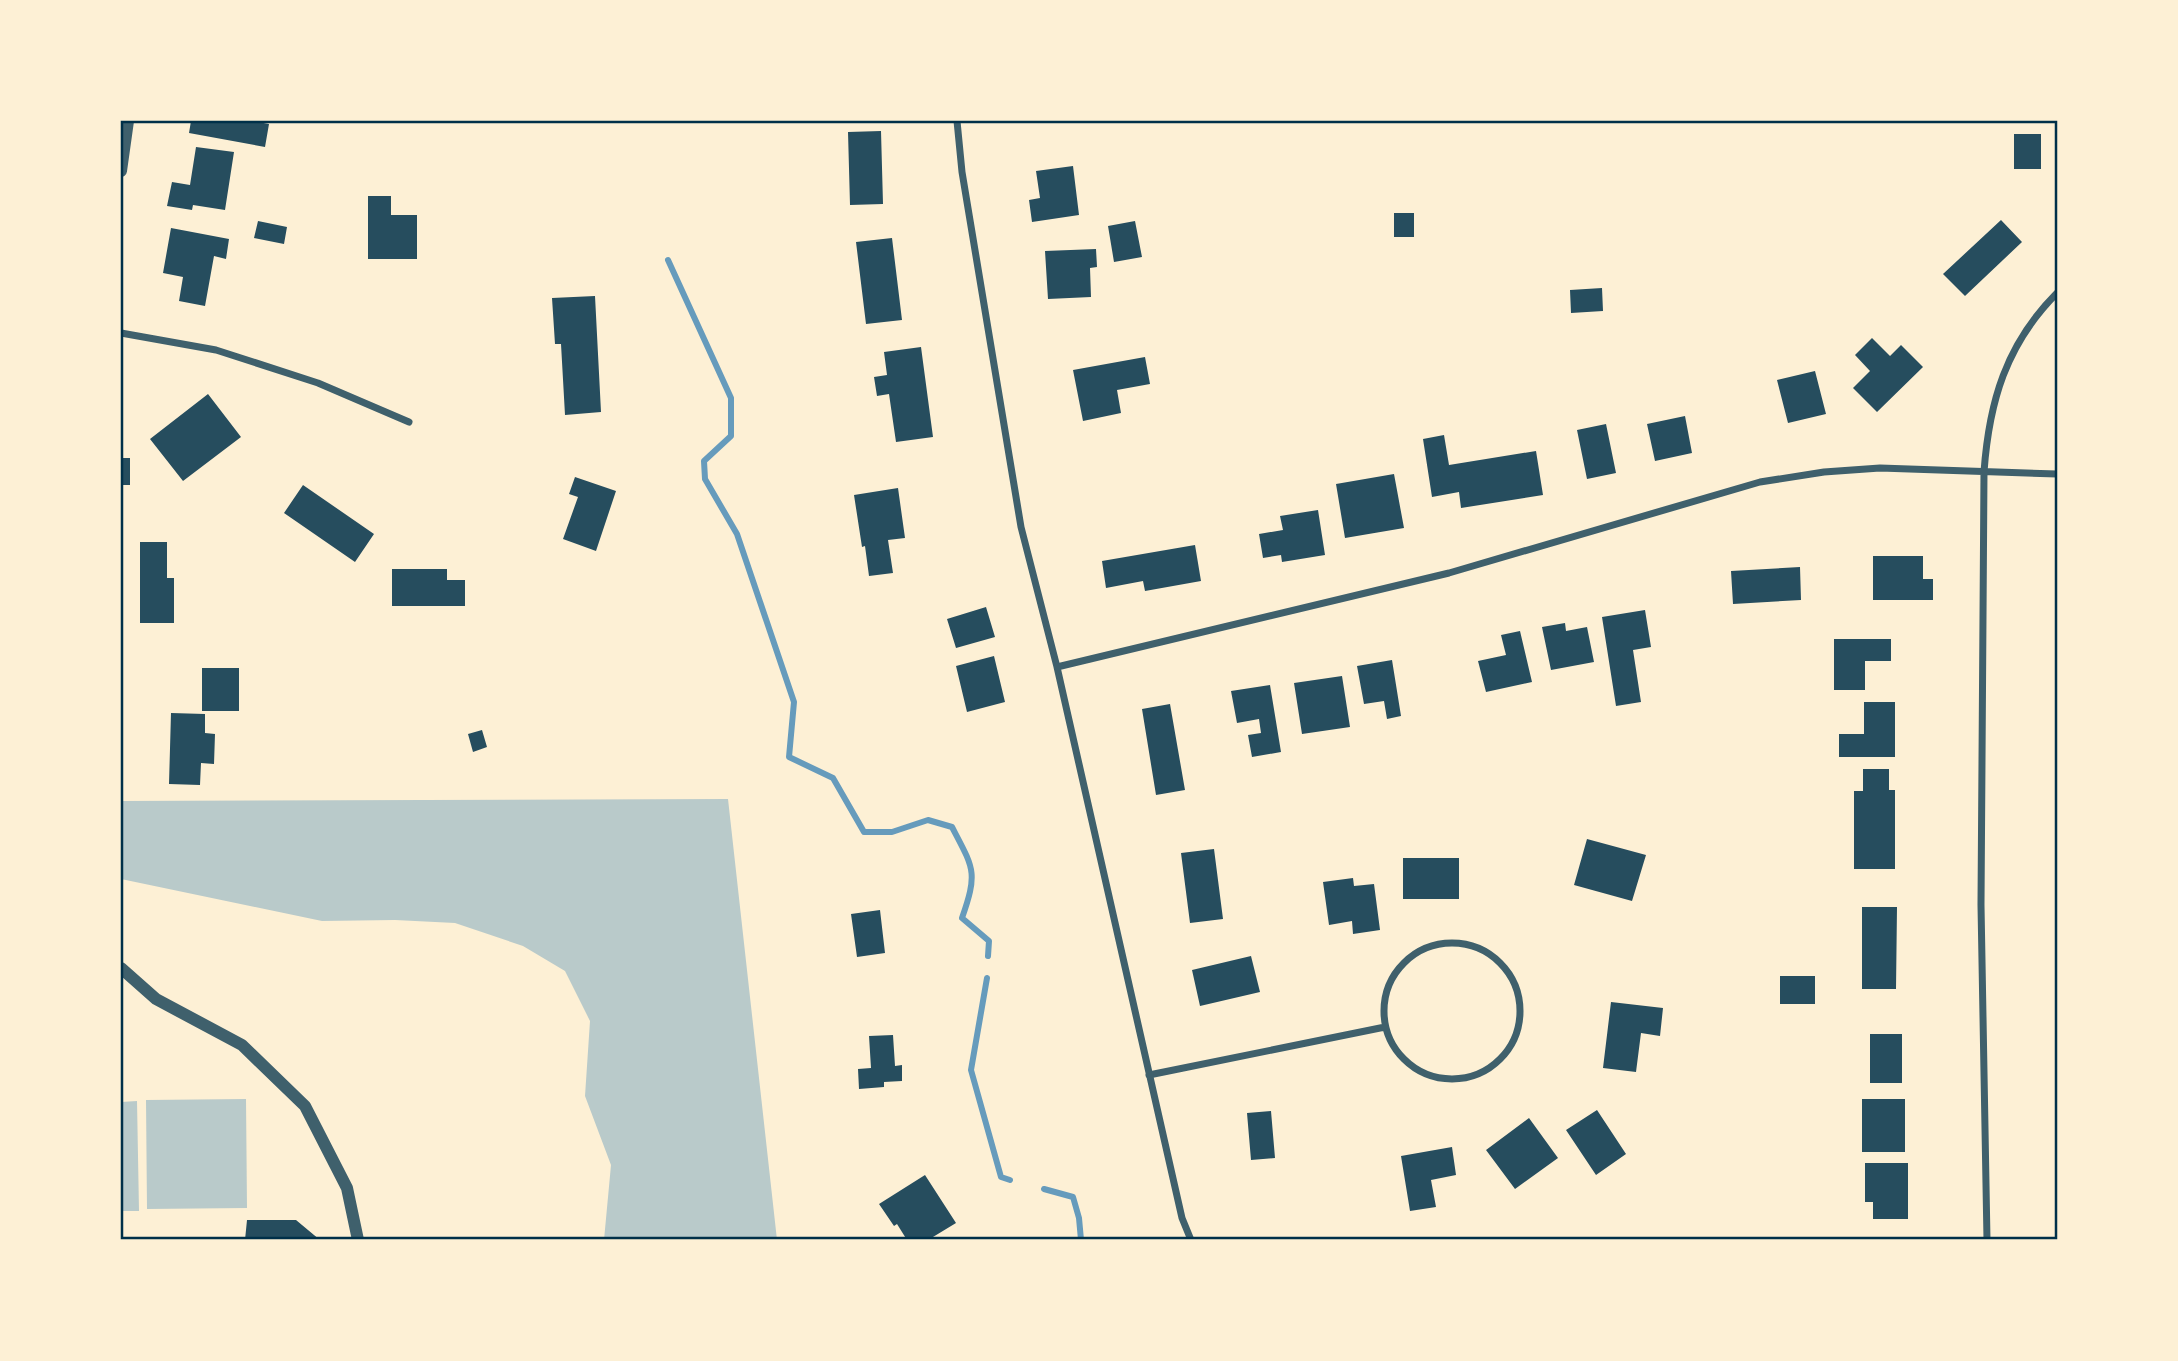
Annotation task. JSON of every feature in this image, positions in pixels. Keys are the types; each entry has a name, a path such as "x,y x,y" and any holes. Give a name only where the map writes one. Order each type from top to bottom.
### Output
{"street":[{"path":"121,171 128,121"},
{"path":"957,121 962,172 1021,527 1057,667 1182,1218 1191,1240"},
{"path":"1987,1240 1981,905 1984,472 1991,410 2009,360 2029,327 2057,293"},
{"path":"121,333 216,349 318,383 409,422"},
{"path":"1057,667 1449,573 1760,482 1824,472 1880,468 2057,474"},
{"path":"1446,943 1470,945 1491,956 1508,972 1518,993 1521,1015 1516,1036 1505,1055 1489,1069 1469,1078 1447,1080 1426,1075 1407,1064 1393,1047 1385,1027 1383,1004 1390,981 1404,962 1423,949 1446,943"},
{"path":"121,968 156,999 243,1045 305,1106 347,1188 358,1240"},
{"path":"1149,1075 1385,1027"}],"shaded area":[{"path":"728,799 777,1240 604,1240 611,1165 585,1096 590,1021 565,971 523,946 455,923 322,921 121,879 121,801"},
{"path":"246,1099 247,1208 147,1209 146,1100"},
{"path":"137,1101 139,1211 121,1211 121,1102"}],"building":[{"path":"191,121 252,121 269,124 265,147 189,133"},
{"path":"881,131 883,204 850,205 848,132"},
{"path":"2014,134 2041,134 2041,169 2014,169"},
{"path":"196,147 234,152 225,210 193,205 192,210 167,206 172,182 190,185"},
{"path":"1073,166 1079,215 1032,222 1029,200 1040,198 1036,171"},
{"path":"368,196 391,196 391,215 417,215 417,259 368,259"},
{"path":"1394,213 1414,213 1414,237 1394,237"},
{"path":"2001,220 2022,242 1965,296 1943,274"},
{"path":"258,221 287,227 284,244 254,238"},
{"path":"1135,221 1142,257 1114,262 1108,226"},
{"path":"171,228 229,239 226,259 214,256 205,306 179,301 183,277 163,273"},
{"path":"892,238 902,320 866,324 856,242"},
{"path":"1096,249 1097,267 1090,268 1091,297 1048,299 1045,251"},
{"path":"1602,288 1603,311 1571,313 1570,290"},
{"path":"595,296 601,412 565,415 561,344 555,344 552,298"},
{"path":"1872,338 1890,356 1901,345 1923,367 1877,412 1853,388 1870,371 1855,355"},
{"path":"921,347 933,437 896,442 889,394 877,396 874,377 887,375 884,352"},
{"path":"1145,357 1150,384 1117,390 1121,413 1083,421 1073,370"},
{"path":"1815,371 1826,414 1788,423 1777,380"},
{"path":"208,394 241,437 183,481 150,439"},
{"path":"1685,416 1692,453 1655,461 1647,424"},
{"path":"1606,424 1616,473 1587,479 1577,430"},
{"path":"1444,435 1449,465 1536,451 1543,495 1461,508 1459,492 1432,497 1423,439"},
{"path":"121,458 130,458 130,485 121,485"},
{"path":"1394,474 1404,528 1345,538 1336,484"},
{"path":"575,477 616,491 596,551 563,539 578,497 569,494"},
{"path":"303,485 374,534 355,562 284,513"},
{"path":"898,488 905,538 888,540 893,573 869,576 854,495"},
{"path":"1318,510 1325,555 1282,562 1281,555 1263,558 1259,534 1283,530 1280,516"},
{"path":"140,542 167,542 167,578 174,578 174,623 140,623"},
{"path":"1195,545 1201,581 1145,591 1143,581 1106,588 1102,561"},
{"path":"1873,556 1923,556 1923,579 1933,579 1933,600 1873,600"},
{"path":"1800,567 1801,600 1733,604 1731,571"},
{"path":"392,569 447,569 447,580 465,580 465,606 392,606"},
{"path":"986,607 995,637 956,648 947,619"},
{"path":"1645,610 1651,647 1633,650 1641,702 1616,706 1602,617"},
{"path":"1565,623 1566,631 1587,627 1594,662 1551,670 1542,627"},
{"path":"1520,631 1532,682 1486,692 1478,661 1506,655 1501,635"},
{"path":"1834,639 1891,639 1891,661 1865,661 1865,690 1834,690"},
{"path":"994,656 1005,702 967,712 956,666"},
{"path":"1392,660 1401,716 1387,719 1384,701 1364,704 1357,666"},
{"path":"202,668 239,668 239,711 202,711"},
{"path":"1342,676 1350,727 1302,734 1294,683"},
{"path":"1270,685 1281,752 1252,757 1248,735 1261,733 1259,719 1237,723 1231,691"},
{"path":"1864,702 1895,702 1895,757 1839,757 1839,734 1864,734"},
{"path":"1170,704 1185,790 1156,795 1142,709"},
{"path":"171,713 205,714 205,733 215,734 214,764 201,763 200,785 169,784"},
{"path":"482,730 487,747 473,752 468,734"},
{"path":"1863,769 1889,769 1889,790 1895,790 1895,869 1854,869 1854,791 1863,791"},
{"path":"1587,839 1646,855 1632,901 1574,885"},
{"path":"1214,849 1223,919 1190,923 1181,853"},
{"path":"1403,858 1459,858 1459,899 1403,899"},
{"path":"1353,878 1354,886 1374,884 1380,930 1353,934 1352,921 1329,925 1323,882"},
{"path":"1862,907 1897,907 1896,989 1862,989"},
{"path":"880,910 885,953 857,957 851,914"},
{"path":"1251,956 1260,992 1200,1006 1192,970"},
{"path":"1780,976 1815,976 1815,1004 1780,1004"},
{"path":"1611,1002 1663,1008 1660,1036 1641,1033 1636,1072 1603,1068"},
{"path":"1870,1034 1902,1034 1902,1083 1870,1083"},
{"path":"893,1035 895,1066 902,1065 902,1081 884,1082 884,1087 859,1089 858,1069 871,1068 869,1036"},
{"path":"1862,1099 1905,1099 1905,1152 1862,1152"},
{"path":"1597,1110 1626,1154 1596,1175 1566,1130"},
{"path":"1271,1111 1275,1158 1251,1160 1247,1113"},
{"path":"1529,1118 1558,1158 1515,1189 1486,1150"},
{"path":"1452,1147 1456,1175 1431,1180 1436,1207 1410,1211 1401,1156"},
{"path":"1865,1163 1908,1163 1908,1219 1873,1219 1873,1202 1865,1202"},
{"path":"925,1175 956,1223 928,1240 907,1240 879,1204"},
{"path":"247,1220 296,1220 320,1240 245,1240"}],"waterway":[{"path":"668,260 731,398 731,436 704,461 705,479 737,534 794,702 789,757 833,778 864,832 892,832 928,820 952,827 969,862 972,880 962,918 989,941 988,956"},
{"path":"987,978 971,1070 1001,1177 1010,1180"},
{"path":"1044,1189 1073,1197 1081,1240"}]}
